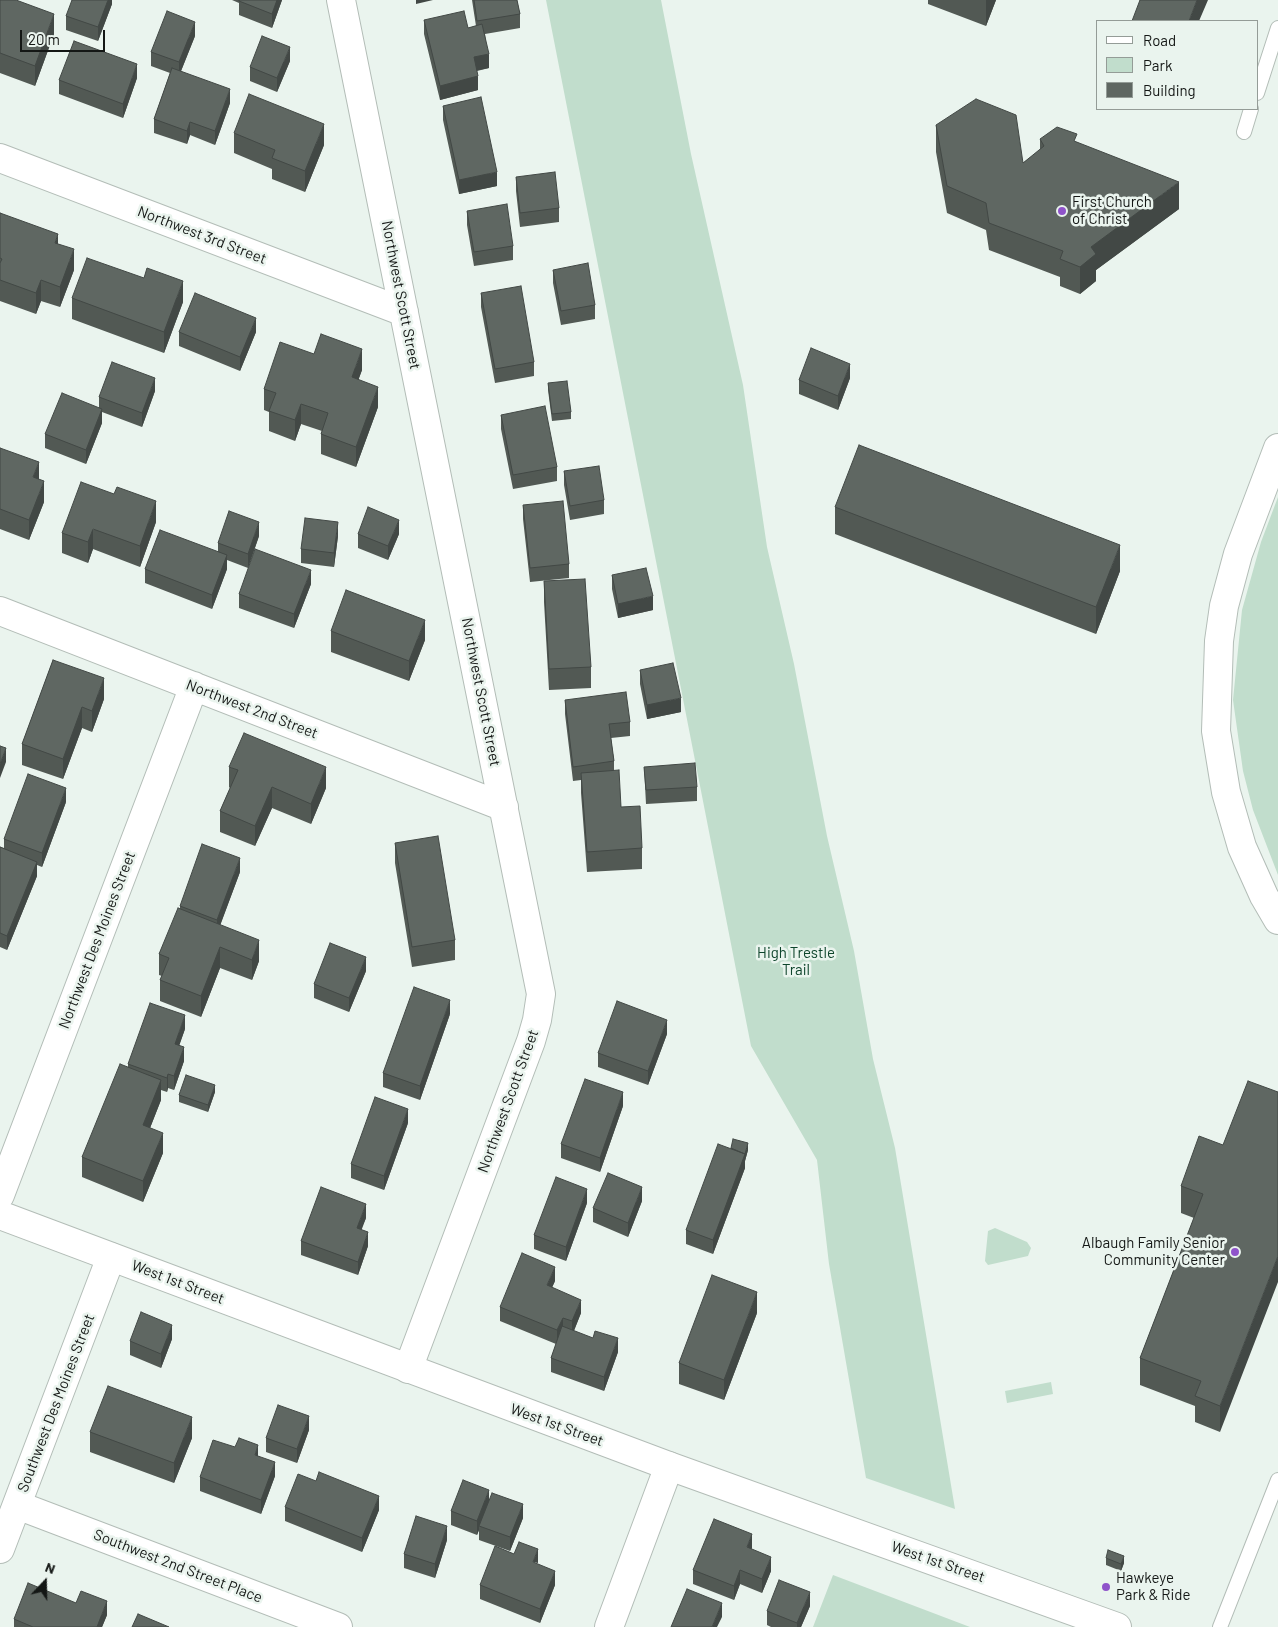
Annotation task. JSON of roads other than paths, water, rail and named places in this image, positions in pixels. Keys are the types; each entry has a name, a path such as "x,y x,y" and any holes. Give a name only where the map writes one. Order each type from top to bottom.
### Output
{"street":[{"name":"Northwest Scott Street","path":"342,0 541,994 538,1020 408,1369"},
{"name":"Northwest 3rd Street","path":"0,158 404,312"},
{"path":"1278,448 1238,554 1224,606 1219,641 1216,731 1226,792 1240,839 1264,896 1278,920"},
{"name":"Northwest 2nd Street","path":"0,611 504,808"},
{"name":"Northwest Des Moines Street","path":"0,1194 194,686"},
{"name":"West 1st Street","path":"0,1214 669,1466 1117,1627"},
{"name":"Southwest Des Moines Street","path":"0,1549 111,1257"},
{"path":"609,1627 669,1466"},
{"name":"Southwest 2nd Street Place","path":"17,1504 338,1627"}],"lane":[{"path":"1258,89 1278,28"},
{"path":"1244,132 1251,110"},
{"path":"1220,1627 1278,1480"}],"place":[{"name":"First Church of Christ","path":"1062,211"},
{"name":"Albaugh Family Senior Community Center","path":"1235,1252"},
{"name":"Hawkeye Park & Ride","path":"1106,1587"}],"park label":[{"name":"High Trestle Trail","path":"796,962"}]}
